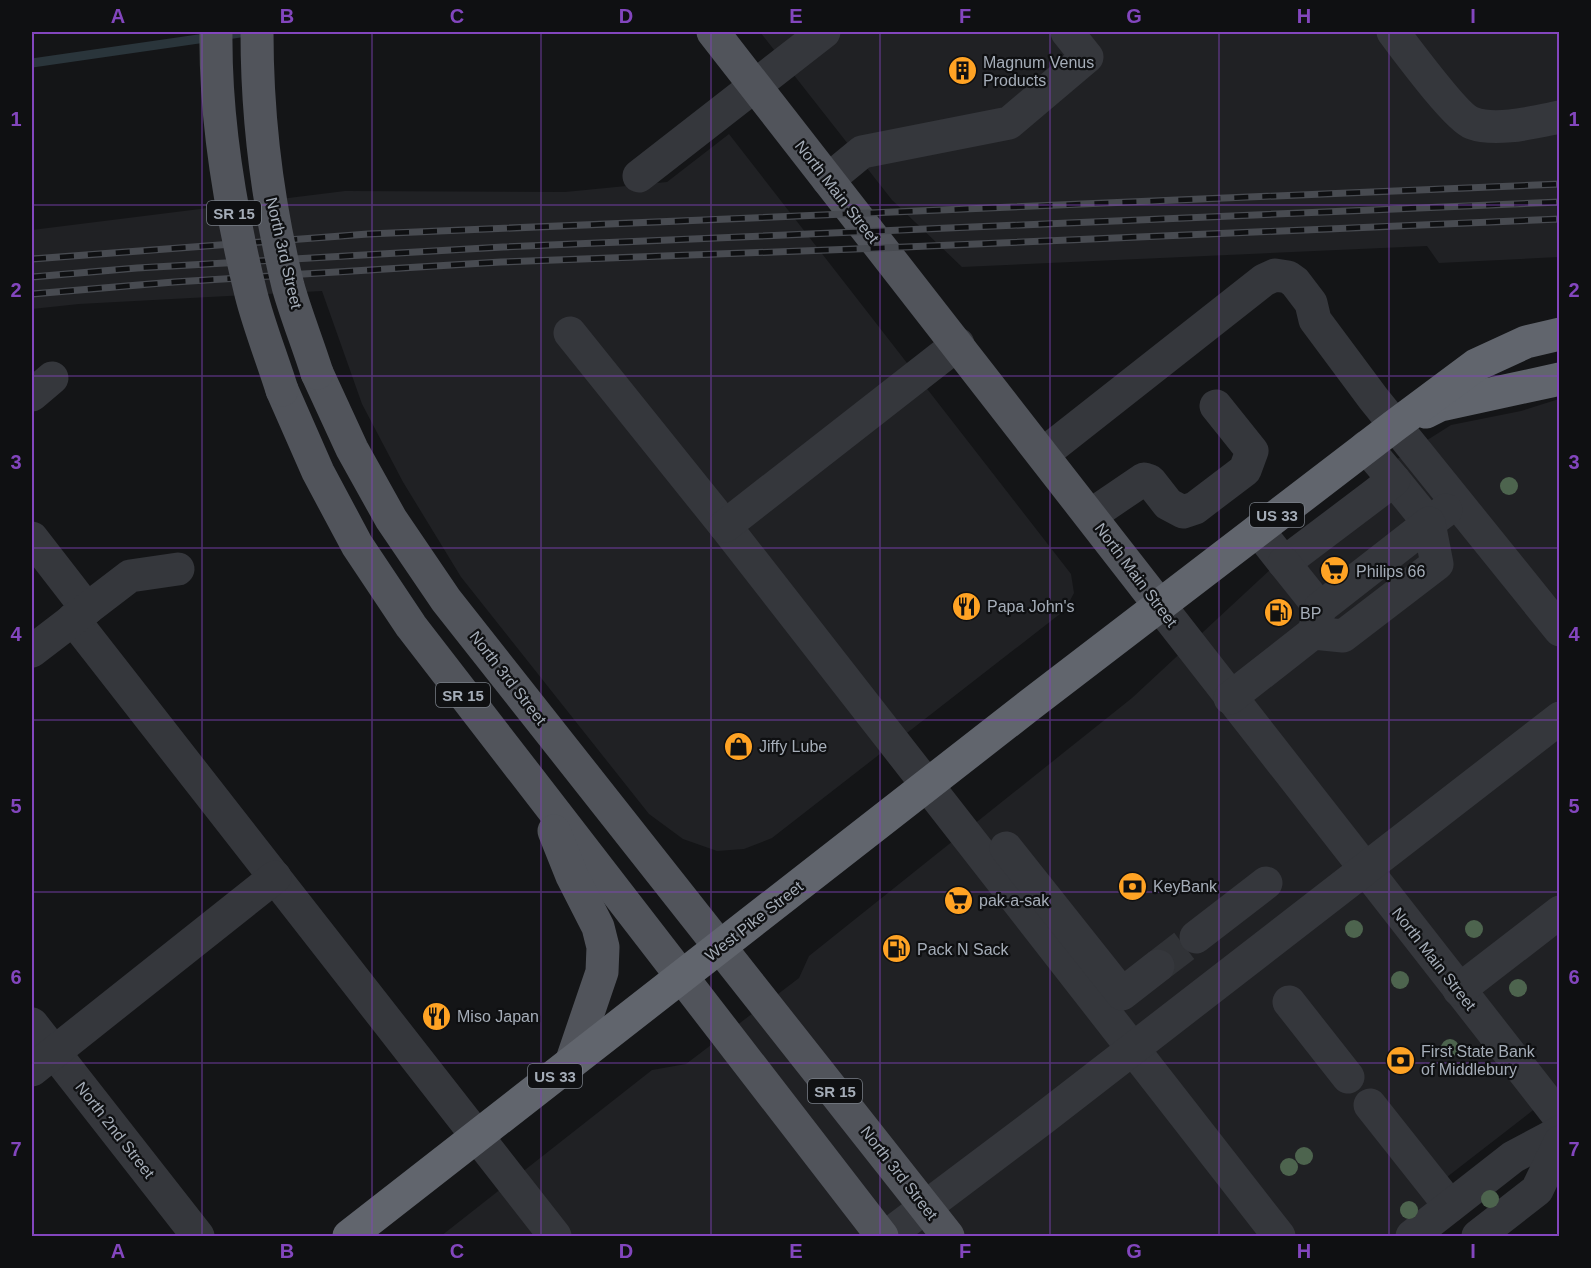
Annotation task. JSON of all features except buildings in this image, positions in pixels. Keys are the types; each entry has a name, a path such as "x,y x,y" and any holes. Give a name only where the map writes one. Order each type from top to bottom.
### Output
{"highway":[{"name":"US 33","path":"1160,606 1476,365 1526,342 1560,334"},
{"name":"US 33","path":"1394,426 1440,405 1560,379"},
{"name":"West Pike Street","path":"349,1236 1160,606"}],"main road":[{"name":"SR 15","path":"216,32 222,139 231,200 251,296 282,390 318,472 357,544 411,627 882,1236"},
{"name":"North 3rd Street","path":"256,32 270,199 289,287 317,373 352,449 391,519 446,600 948,1236"},
{"name":"North Main Street","path":"713,32 1160,606"},
{"path":"538,793 572,876 598,927 603,947 602,972 571,1063"}],"street":[{"path":"639,176 824,32"},
{"path":"828,180 862,152 1009,123 1087,57 1067,32"},
{"path":"1393,32 1447,100 1470,123 1499,126 1560,117"},
{"path":"1043,454 1264,280 1275,275 1288,277 1295,282 1311,303 1315,320 1394,426 1560,630"},
{"path":"570,333 725,526 1280,1236"},
{"path":"725,526 958,344"},
{"path":"1091,515 1144,479 1150,481 1168,504 1183,512 1195,508 1245,470 1252,451 1216,406"},
{"path":"1258,530 1284,563 1317,621 1343,636 1437,564 1429,523 1366,447"},
{"path":"1284,563 1394,480"},
{"path":"1429,523 1456,502"},
{"path":"32,538 80,614 275,877 555,1236"},
{"path":"32,651 130,576 178,569"},
{"name":"North Main Street","path":"1160,606 1560,1118"},
{"path":"1230,698 1317,621"},
{"path":"887,1236 1560,718"},
{"path":"1006,848 1122,993 1158,966"},
{"path":"42,1061 275,877"},
{"path":"1196,937 1266,883"},
{"path":"1459,990 1560,912"},
{"path":"1289,1002 1348,1077"},
{"name":"North 2nd Street","path":"32,1024 42,1061 198,1236"},
{"path":"1370,1106 1450,1206"},
{"path":"1412,1236 1513,1157 1560,1132"},
{"path":"1478,1236 1537,1190 1560,1142"}],"shaded area":[{"path":"760,32 1559,32 1559,257 1439,263 1427,246 962,267 892,200"},
{"path":"729,134 1071,574 1074,593 1065,610 772,838 744,849 717,851 683,839 649,814 461,577 403,482 362,404 322,291 79,304 32,309 32,230 345,191 565,192 667,182"},
{"path":"1559,399 1559,1090 1447,1177 1430,1209 1394,1236 441,1236 652,1070 686,1064 799,978 809,956 1132,698 1372,475 1451,425 1521,411"}],"waterway":[{"path":"32,63 247,32"}],"tunnel":[{"path":"1158,966 1196,937"}],"railway":[{"path":"32,259 368,234 1560,184"},
{"path":"32,277 137,268 503,247 1560,202"},
{"path":"32,294 174,282 501,262 1560,219"}],"place":[{"name":"Magnum Venus Products","path":"962,71"},
{"name":"Philips 66","path":"1335,571"},
{"name":"Papa John's","path":"966,606"},
{"name":"BP","path":"1279,613"},
{"name":"Jiffy Lube","path":"738,746"},
{"name":"KeyBank","path":"1132,886"},
{"name":"pak-a-sak","path":"958,900"},
{"name":"Pack N Sack","path":"896,949"},
{"name":"Miso Japan","path":"436,1016"},
{"name":"First State Bank of Middlebury","path":"1400,1060"}]}
